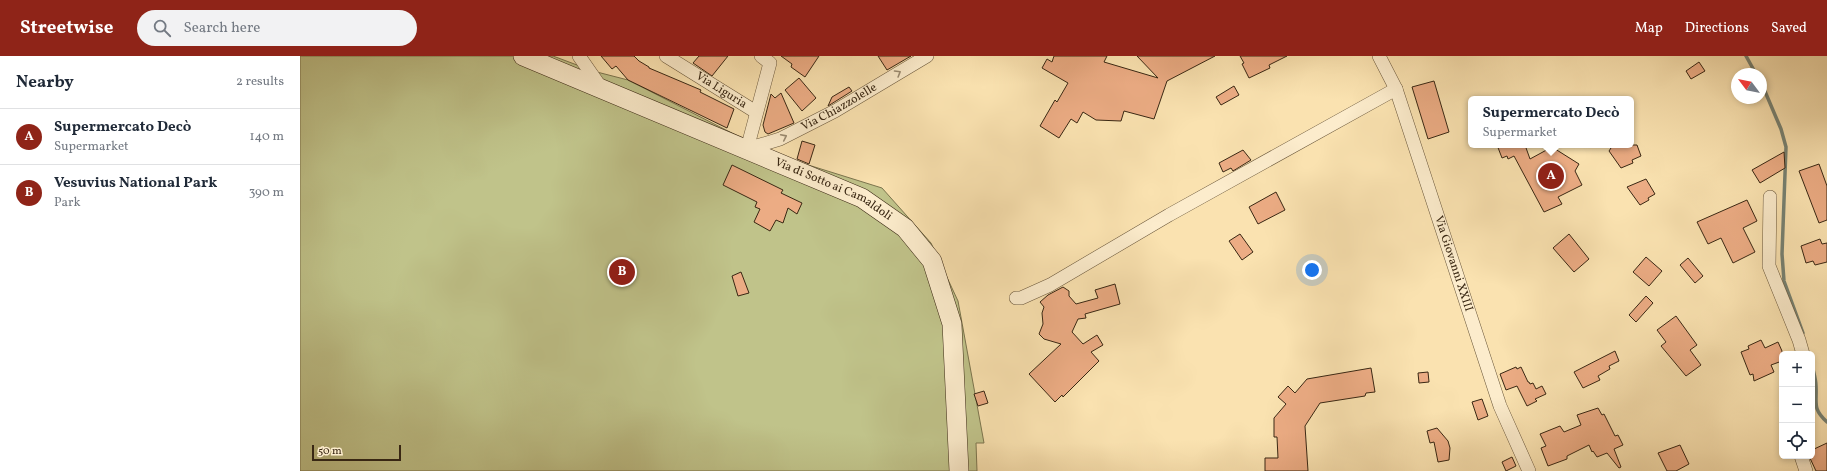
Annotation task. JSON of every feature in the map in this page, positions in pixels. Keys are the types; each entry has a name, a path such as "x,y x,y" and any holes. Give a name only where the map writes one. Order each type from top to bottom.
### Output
{"street":[{"name":"Via di Sotto ai Camaldoli","path":"523,56 603,91 747,149 862,198 905,228 932,261 952,324 959,471"},
{"path":"579,56 603,91"},
{"name":"Via Liguria","path":"666,56 756,112"},
{"path":"747,149 770,63 762,56"},
{"name":"Via Chiazzolelle","path":"747,149 786,136 835,111 927,56"},
{"name":"Via Giovanni XXIII","path":"1379,56 1396,89 1500,406 1529,471"},
{"path":"1016,298 1021,298 1050,285 1169,215 1243,176 1396,89"},
{"path":"1770,198 1769,266 1802,351"},
{"path":"1802,459 1806,471"}],"green space":[{"path":"300,56 553,56 593,71 628,80 773,154 882,188 931,243 958,301 984,443 976,443 977,471 300,471"}],"building":[{"path":"601,56 634,56 649,68 701,90 700,92 734,109 727,128 628,80 616,66 612,69"},
{"path":"699,56 728,56 712,76 693,63"},
{"path":"781,56 819,56 805,77 791,67 792,64"},
{"path":"878,56 911,56 887,70"},
{"path":"1054,56 1107,56 1104,62 1158,78 1137,56 1215,56 1167,81 1154,119 1124,111 1121,121 1096,120 1083,112 1077,123 1071,119 1059,138 1040,126 1055,100 1057,102 1068,83 1042,68 1047,59 1052,62"},
{"path":"1240,56 1287,56 1269,65 1270,68 1249,78"},
{"path":"1699,62 1705,71 1691,79 1686,71"},
{"path":"799,78 816,98 802,111 785,90"},
{"path":"1434,81 1449,132 1428,139 1412,87"},
{"path":"1234,86 1239,95 1221,105 1216,97"},
{"path":"849,87 852,91 828,106 832,97"},
{"path":"781,93 794,123 768,134 765,132 763,125 771,94 775,98"},
{"path":"802,141 815,145 809,164 797,159"},
{"path":"1634,145 1637,145 1641,156 1632,160 1633,163 1621,168 1609,151 1611,148 1634,148"},
{"path":"1498,148 1526,148 1530,159 1550,148 1554,148 1579,164 1575,171 1582,185 1558,197 1562,204 1544,212 1514,156 1508,159 1507,156 1502,158"},
{"path":"1243,150 1251,160 1233,171 1231,168 1223,172 1219,163"},
{"path":"1784,152 1785,168 1760,183 1752,170"},
{"path":"1819,164 1827,186 1827,220 1819,223 1799,171"},
{"path":"732,165 783,190 781,193 802,203 797,214 788,208 783,223 776,220 770,231 754,222 760,209 755,207 757,202 723,185"},
{"path":"1646,179 1655,194 1648,198 1649,200 1640,205 1627,187"},
{"path":"1276,192 1285,210 1258,224 1249,207"},
{"path":"1747,200 1757,221 1743,228 1755,252 1733,263 1721,238 1708,244 1697,222"},
{"path":"1240,234 1253,252 1242,260 1229,241"},
{"path":"1569,234 1589,259 1574,272 1553,248"},
{"path":"1820,239 1822,244 1827,243 1827,262 1815,265 1813,261 1806,263 1801,246"},
{"path":"1646,257 1662,271 1649,286 1633,272"},
{"path":"1688,258 1703,276 1695,283 1680,265"},
{"path":"741,272 749,293 738,296 732,276"},
{"path":"1115,284 1120,304 1085,314 1086,318 1078,319 1072,332 1083,344 1097,335 1103,345 1091,352 1099,361 1063,397 1062,395 1055,402 1029,374 1061,344 1044,339 1039,334 1043,324 1042,313 1044,307 1040,302 1048,295 1063,287 1069,291 1069,296 1076,304 1098,298 1095,290"},
{"path":"1646,296 1653,303 1636,322 1629,315"},
{"path":"1676,316 1697,345 1690,350 1701,365 1686,376 1661,346 1666,342 1657,330"},
{"path":"1761,340 1765,348 1778,342 1782,351 1779,351 1779,362 1771,365 1774,372 1754,381 1753,374 1750,375 1741,352 1749,349 1748,346"},
{"path":"1615,351 1619,361 1609,366 1610,369 1598,376 1600,380 1583,388 1574,372"},
{"path":"1516,367 1517,369 1521,367 1528,382 1530,384 1533,383 1536,389 1542,386 1546,394 1535,399 1537,401 1527,406 1517,386 1506,390 1500,374"},
{"path":"1371,368 1375,392 1366,393 1365,396 1320,403 1305,426 1308,471 1265,471 1265,458 1278,458 1277,437 1274,437 1274,418 1286,404 1278,397 1288,386 1295,393 1307,379"},
{"path":"1428,372 1429,382 1419,383 1418,373"},
{"path":"984,391 988,403 978,406 974,394"},
{"path":"1482,399 1488,416 1478,420 1472,402"},
{"path":"1598,408 1602,415 1604,414 1615,436 1618,435 1623,445 1614,449 1621,467 1619,468 1607,453 1597,457 1593,451 1592,452 1589,445 1567,456 1567,459 1548,466 1541,448 1546,446 1540,434 1560,426 1564,432 1581,425 1577,415"},
{"path":"1437,428 1448,441 1450,448 1449,460 1438,462 1434,442 1430,443 1427,431"},
{"path":"1827,443 1827,471 1816,471 1810,459 1815,459 1815,449"},
{"path":"1680,445 1689,464 1676,471 1667,471 1658,453"},
{"path":"1512,457 1516,466 1506,471 1502,462"}],"waterway":[{"path":"1746,56 1753,68"},
{"path":"1767,96 1781,129 1786,147 1782,254 1784,281 1803,333"},
{"path":"1815,378 1816,406 1819,413 1827,422"}],"place":[{"name":"Supermercato Decò","path":"1551,176"},
{"name":"Vesuvius National Park","path":"622,272"}]}
